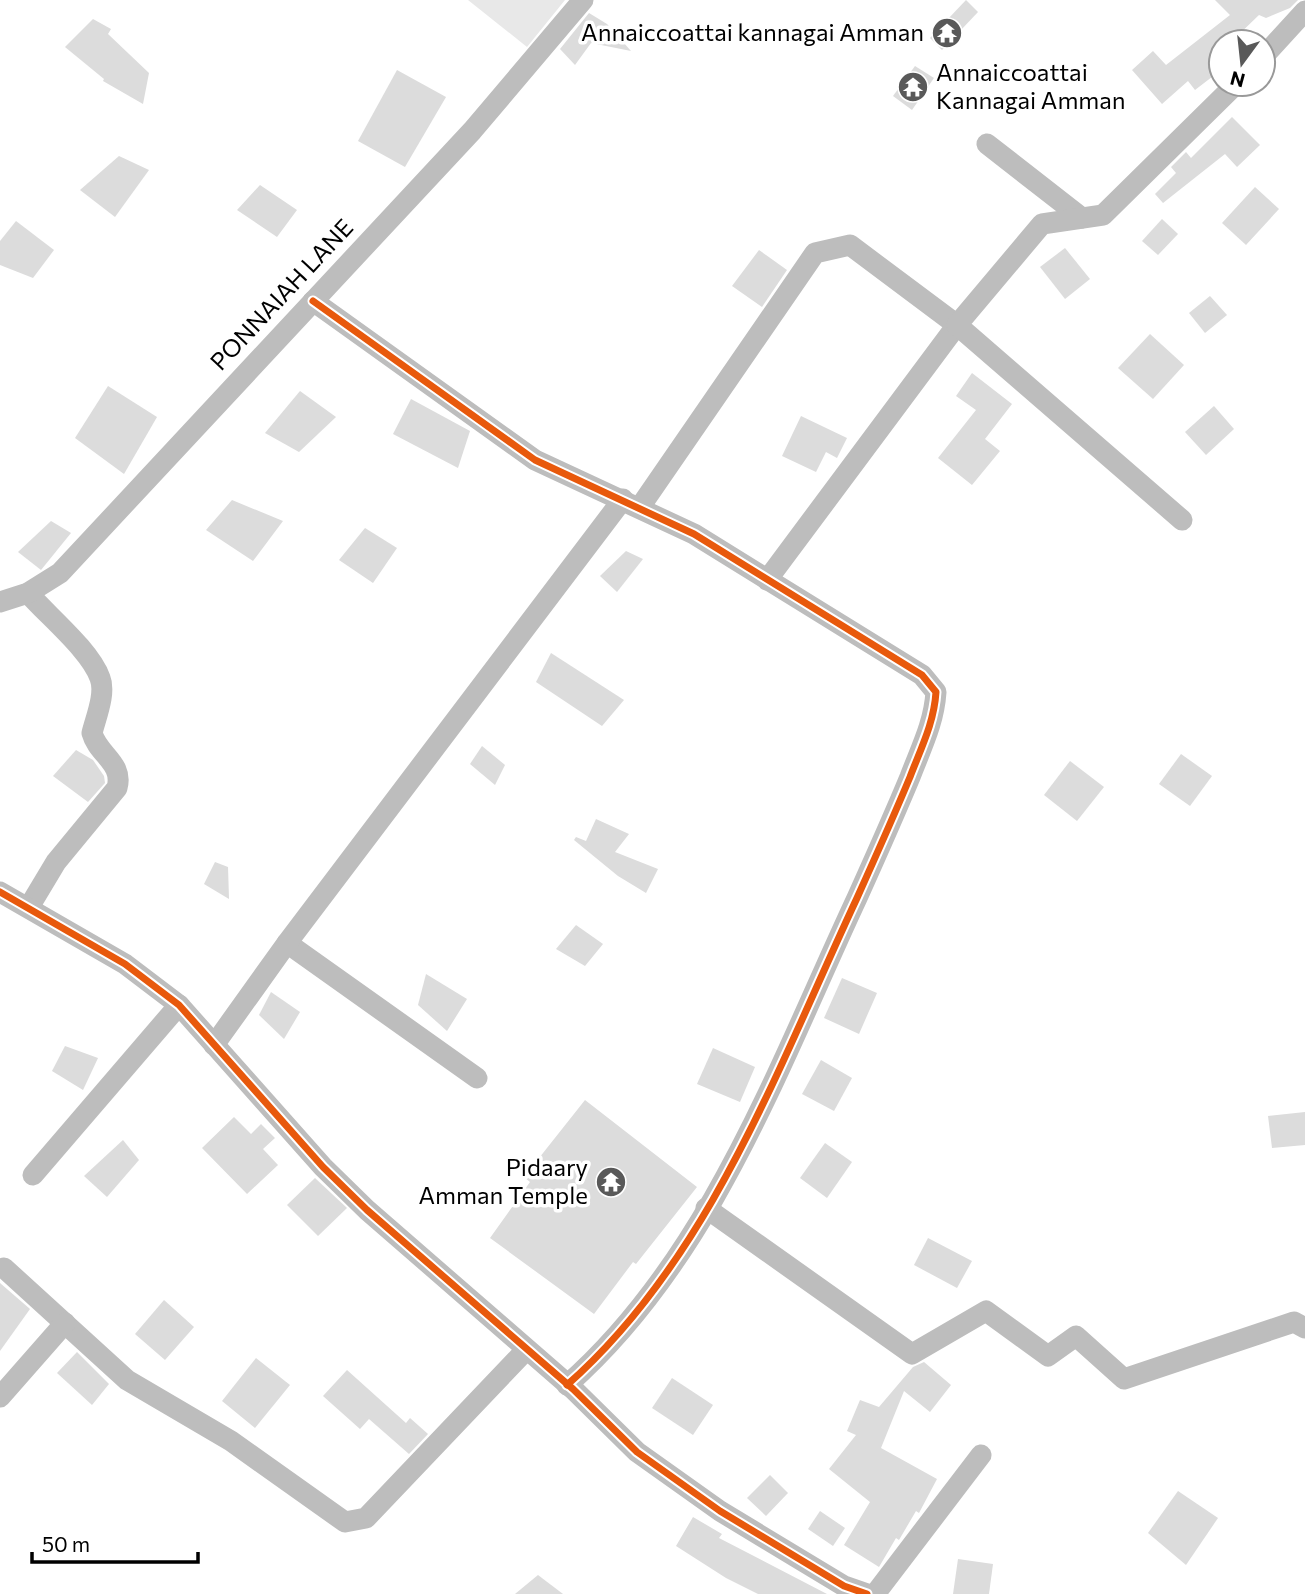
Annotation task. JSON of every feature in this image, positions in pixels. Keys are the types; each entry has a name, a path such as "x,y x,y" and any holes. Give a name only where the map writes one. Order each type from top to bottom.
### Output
{"street":[{"name":"PONNAIAH LANE","path":"0,602 28,593 60,573 472,131 583,0"},
{"path":"1277,42 1305,11"},
{"path":"767,580 957,325 1042,224 1103,215 1222,98"},
{"path":"987,144 1082,218"},
{"path":"214,1045 287,943 632,503 815,253 850,245 957,325 1182,520"},
{"path":"313,301 535,460 694,534 922,675 936,692 934,717 886,835 736,1160 675,1258 605,1352 567,1385"},
{"path":"28,593 84,654 101,680 99,709 92,733 102,752 114,763 119,782 117,788 55,862 29,907"},
{"path":"0,892 125,964 179,1006 323,1167 637,1451 720,1511 842,1590 867,1594"},
{"path":"287,943 477,1079"},
{"path":"33,1175 179,1006"},
{"path":"706,1208 912,1354 986,1311 1048,1356 1076,1336 1124,1379 1294,1322 1305,1328"},
{"path":"4,1268 127,1380 231,1441 345,1522 366,1518 525,1350"},
{"path":"0,1397 65,1323"},
{"path":"875,1594 981,1455"}],"shaded area":[{"path":"468,0 565,0 527,47"}],"building":[{"path":"966,0 978,12 942,50 930,38"},
{"path":"1215,0 1298,0 1290,8 1266,18 1259,15 1246,28 1213,28 1230,15"},
{"path":"589,13 607,24 631,51 591,43 575,65 560,49"},
{"path":"93,19 111,29 108,34 149,73 143,104 103,81 104,79 65,47"},
{"path":"1207,33 1207,81 1195,90 1188,81 1162,104 1132,70 1153,51 1166,65"},
{"name":"Annaiccoattai Kannagai Amman","path":"915,66 934,78 912,110 893,96"},
{"path":"397,70 446,97 405,167 358,141"},
{"path":"1232,117 1260,145 1237,167 1225,154 1163,203 1155,194 1176,173 1171,167 1186,152 1191,158"},
{"path":"119,156 149,170 115,217 80,190"},
{"path":"260,185 297,210 277,237 237,210"},
{"path":"1255,187 1279,209 1246,245 1222,223"},
{"path":"1162,219 1178,234 1158,255 1142,241"},
{"path":"16,221 54,250 33,278 0,265 0,241"},
{"path":"1065,248 1090,279 1065,299 1040,267"},
{"path":"759,250 787,270 762,307 732,286"},
{"path":"1210,296 1227,315 1205,333 1189,313"},
{"path":"1150,334 1184,365 1153,399 1118,368"},
{"path":"972,373 1012,404 985,439 1000,451 972,485 938,458 976,410 956,396"},
{"path":"108,386 157,417 124,474 75,438"},
{"path":"300,391 336,417 299,452 265,433"},
{"path":"411,399 470,431 458,468 393,434"},
{"path":"1214,406 1234,429 1206,455 1185,432"},
{"path":"801,416 847,438 837,458 826,452 816,472 782,456"},
{"path":"232,500 283,521 253,561 206,530"},
{"path":"51,521 71,533 41,570 18,552"},
{"path":"365,528 397,548 373,583 339,560"},
{"path":"626,551 643,559 617,592 600,576"},
{"path":"551,653 624,700 602,726 536,682"},
{"path":"482,746 505,765 495,785 470,764"},
{"path":"76,750 93,760 104,776 105,783 88,802 53,776"},
{"path":"1181,754 1212,776 1190,806 1159,784"},
{"path":"1070,761 1104,787 1077,821 1044,795"},
{"path":"596,819 629,834 615,852 658,869 646,893 618,876 574,840 576,837 586,841"},
{"path":"215,862 228,867 229,899 204,884"},
{"path":"576,925 603,944 585,966 556,949"},
{"path":"426,974 467,999 447,1031 418,1005"},
{"path":"842,978 877,993 859,1034 824,1018"},
{"path":"271,992 300,1012 284,1039 259,1015"},
{"path":"65,1046 98,1058 83,1090 52,1071"},
{"path":"713,1048 755,1067 740,1102 697,1084"},
{"path":"821,1060 852,1078 834,1111 802,1094"},
{"name":"Pidaary Amman Temple","path":"585,1100 697,1187 636,1264 633,1262 594,1314 490,1238 530,1182 524,1177"},
{"path":"1305,1112 1305,1145 1272,1148 1268,1116"},
{"path":"234,1117 251,1134 261,1124 275,1138 263,1149 278,1165 247,1194 202,1148"},
{"path":"123,1140 139,1160 107,1197 84,1176"},
{"path":"825,1143 852,1162 827,1198 800,1178"},
{"path":"315,1178 347,1208 318,1236 287,1205"},
{"path":"928,1238 972,1261 957,1288 914,1265"},
{"path":"0,1283 30,1309 0,1351"},
{"path":"164,1300 194,1327 165,1360 135,1334"},
{"path":"77,1352 109,1384 92,1405 57,1373"},
{"path":"256,1358 290,1385 255,1428 222,1401"},
{"path":"924,1362 951,1385 930,1412 904,1391 881,1448 937,1479 919,1513 916,1511 899,1540 896,1538 879,1567 844,1545 870,1502 829,1469 856,1435 847,1431 860,1400 879,1407 913,1367"},
{"path":"347,1370 406,1423 410,1418 428,1434 409,1454 369,1419 360,1429 323,1396"},
{"path":"672,1378 713,1405 693,1435 652,1408"},
{"path":"770,1475 788,1493 766,1516 747,1498"},
{"path":"1178,1491 1218,1518 1186,1565 1148,1533"},
{"path":"820,1511 845,1528 833,1546 808,1529"},
{"path":"693,1517 722,1534 719,1538 827,1594 758,1594 726,1578 676,1546"},
{"path":"958,1559 993,1564 989,1594 953,1594"},
{"path":"538,1575 563,1594 515,1594"}],"cycle path":[{"path":"313,301 535,460 694,534 922,675 936,692 926,735 897,808 736,1158 701,1220 662,1280 617,1335 567,1385"},
{"path":"0,892 125,964 179,1005 323,1167 367,1210 573,1389 637,1452 720,1511 844,1586 867,1594"}],"place":[{"name":"Annaiccoattai kannagai Amman","path":"947,33"},
{"name":"Annaiccoattai Kannagai Amman","path":"913,87"},
{"name":"Pidaary Amman Temple","path":"611,1182"}]}
